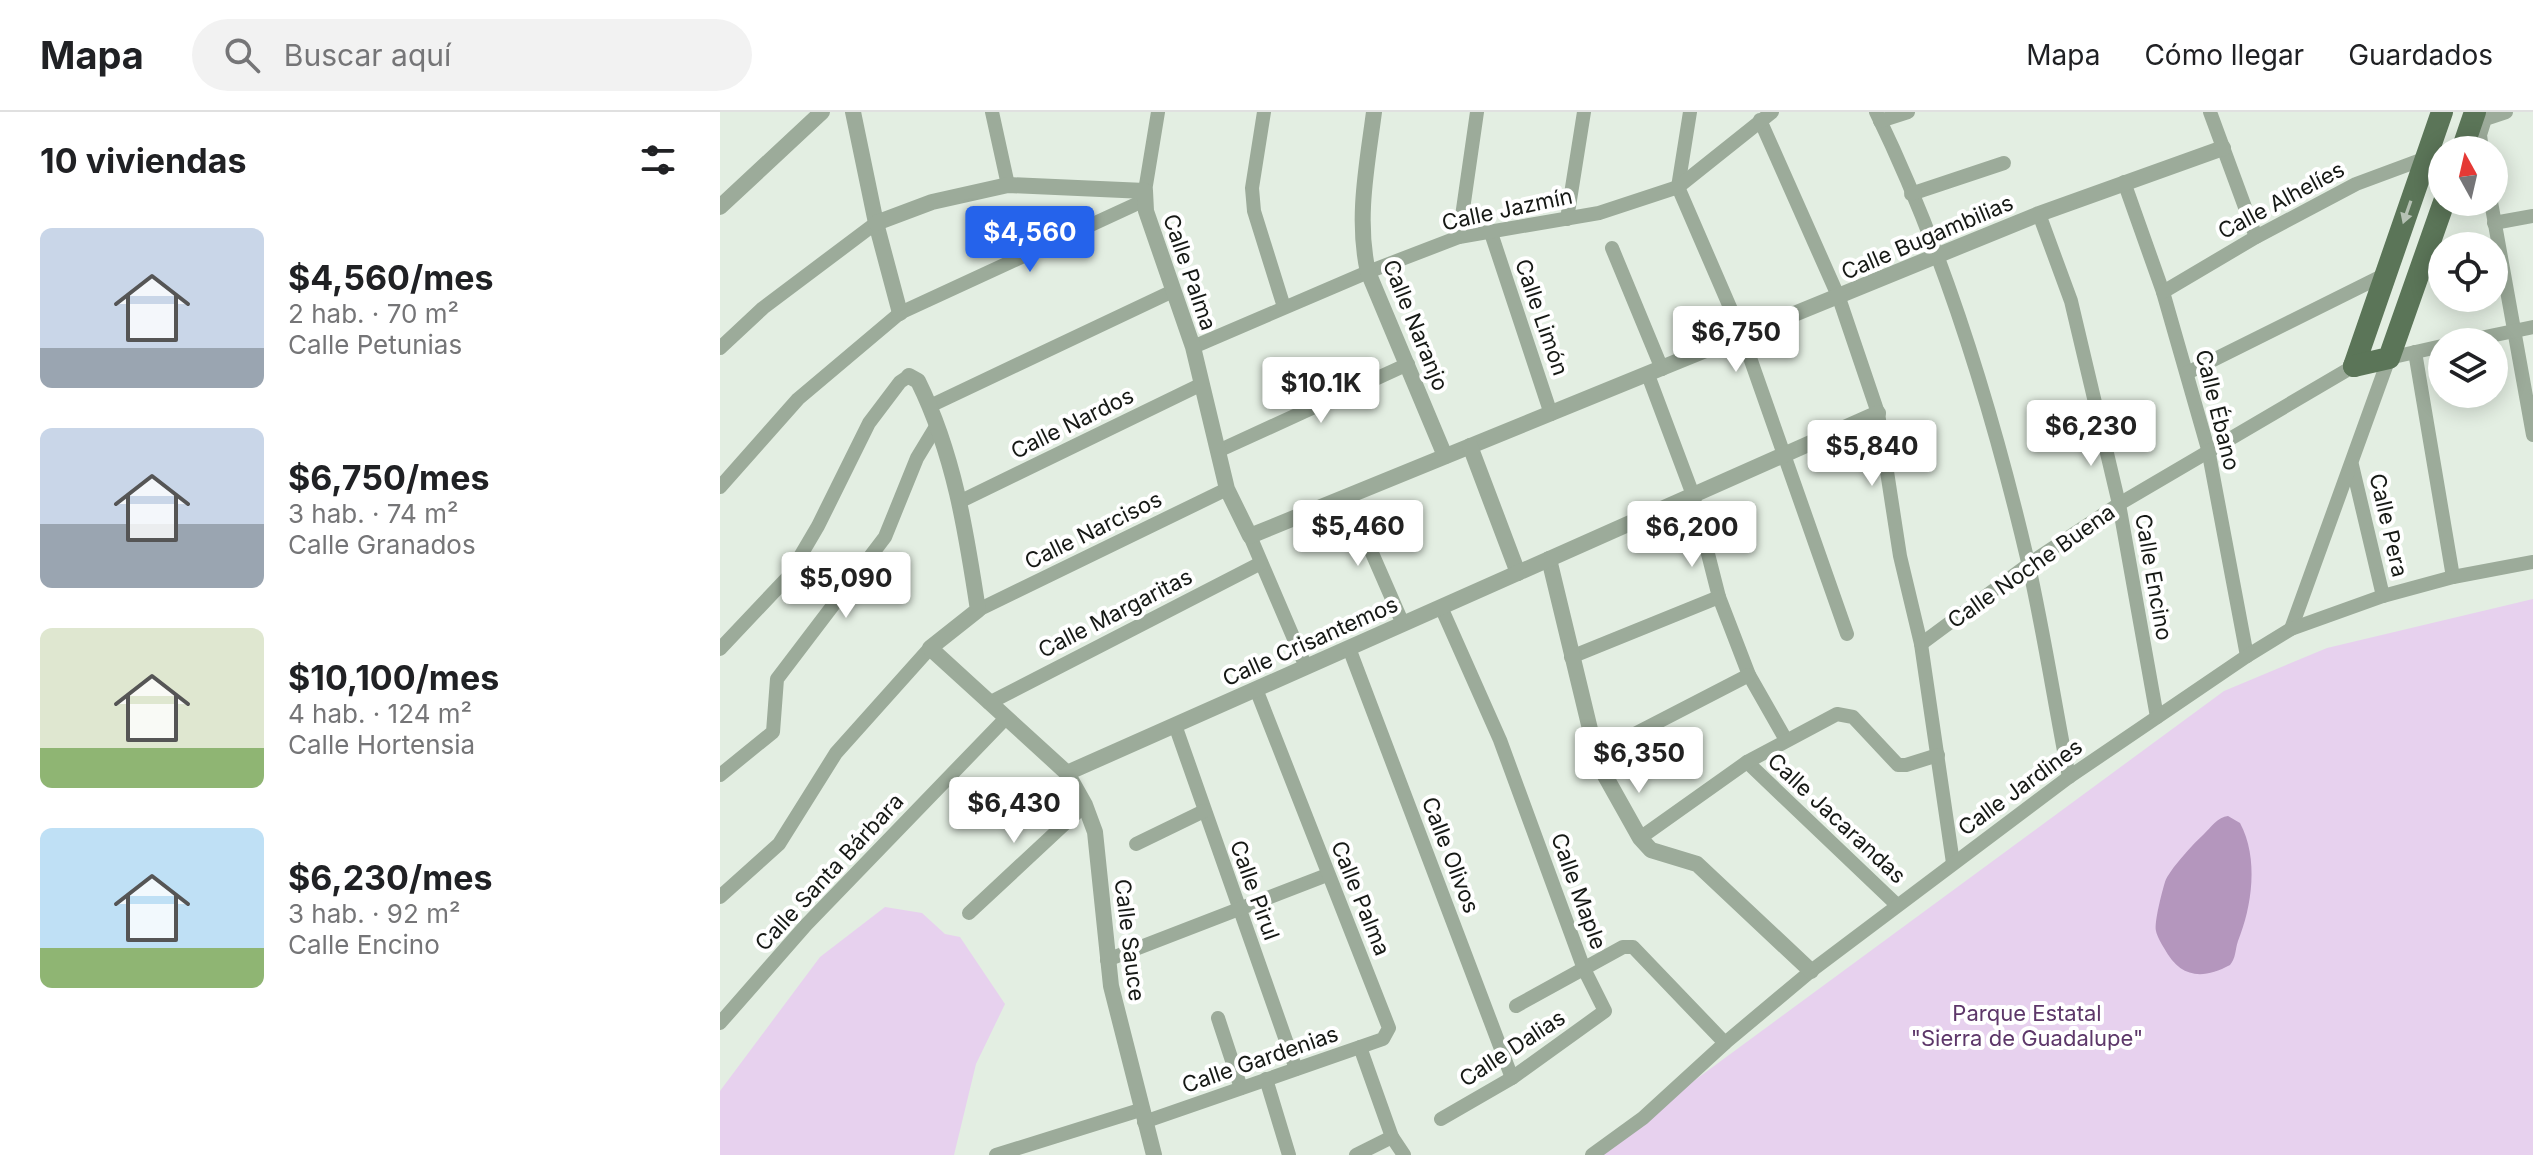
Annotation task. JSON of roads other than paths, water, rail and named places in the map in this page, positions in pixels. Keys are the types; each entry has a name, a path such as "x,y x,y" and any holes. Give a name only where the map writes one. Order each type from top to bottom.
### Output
{"main road":[{"path":"2354,366 2442,112"},
{"path":"2469,136 2480,116"},
{"path":"2389,358 2439,216"},
{"name":"Calle Noche Buena","path":"2354,366 2389,358"}],"street":[{"path":"720,207 822,112"},
{"path":"853,112 876,223 900,313"},
{"path":"992,112 1008,185"},
{"name":"Calle Palma","path":"1158,112 1145,195 1146,211 1193,347 1227,489 1306,667"},
{"path":"1264,112 1252,188 1254,211 1284,307"},
{"name":"Calle Naranjo","path":"1374,112 1361,243 1368,272 1445,456"},
{"path":"1459,237 1477,112"},
{"path":"1567,219 1584,112"},
{"path":"1690,112 1678,187 1742,335 1847,634"},
{"path":"1908,112 1878,116 1937,256 1989,410 2029,564 2069,777"},
{"path":"2210,112 2256,237"},
{"path":"2480,136 2480,116 2506,112"},
{"path":"1766,116 1839,298 1878,413 1900,556 1921,644 1953,863"},
{"name":"Calle Jazmín","path":"1193,347 1368,272 1459,237 1599,213 1678,187 1766,116"},
{"name":"Calle Bugambilias","path":"1250,536 2039,214 2223,148"},
{"name":"Calle Alhelíes","path":"2163,292 2256,237 2356,184 2426,158"},
{"path":"1911,194 2004,163"},
{"name":"Calle Ébano","path":"2124,182 2163,292 2208,449 2247,656"},
{"path":"720,348 773,300 876,223 932,202 1008,185 1145,195"},
{"path":"720,487 798,399 900,313 1145,195"},
{"name":"Calle Encino","path":"2039,214 2071,301 2119,504 2157,717"},
{"path":"2493,216 2533,435"},
{"path":"2494,223 2533,216"},
{"name":"Calle Limón","path":"1491,233 1551,414"},
{"name":"Calle Jacarandas","path":"1612,248 1693,495 1719,597 1749,675 1786,740"},
{"path":"2187,373 2386,274"},
{"path":"930,406 1173,291"},
{"path":"2508,332 2533,327"},
{"name":"Calle Noche Buena","path":"2389,358 2428,349"},
{"path":"2415,352 2453,577"},
{"path":"2291,629 2389,358"},
{"path":"1218,451 1408,364"},
{"name":"Calle Noche Buena","path":"1921,644 2029,564 2119,504 2354,366"},
{"path":"720,649 788,577 818,526 869,423 900,382 909,376 918,381 937,425 961,501 978,610 930,648 836,753 779,844 720,897"},
{"name":"Calle Nardos","path":"961,501 1202,384"},
{"name":"Calle Crisantemos","path":"1067,773 1878,413"},
{"path":"720,775 773,732 777,679 885,537 917,458 937,425"},
{"path":"1470,446 1518,573"},
{"name":"Calle Pera","path":"2352,465 2383,596"},
{"name":"Calle Narcisos","path":"978,610 1227,489"},
{"path":"1348,498 1403,624"},
{"path":"1549,559 1596,754 1640,838 1651,850 1697,864 1811,971"},
{"name":"Calle Jardines","path":"1592,1155 1643,1118 1725,1043 1897,905 2069,777 2247,656 2291,629 2383,596 2453,577 2533,562"},
{"name":"Calle Margaritas","path":"989,703 1261,563"},
{"path":"1571,657 1719,597"},
{"name":"Calle Maple","path":"1441,607 1500,740 1584,969 1605,1011"},
{"name":"Calle Sauce","path":"930,648 1067,773 1085,805 1095,832 1107,960 1142,1116 1154,1155"},
{"name":"Calle Olivos","path":"1349,648 1512,1078"},
{"path":"1596,754 1749,675"},
{"name":"Calle Palma","path":"1256,689 1389,1028 1388,1034"},
{"path":"1640,838 1747,762 1837,714 1846,713 1898,765 1938,755"},
{"name":"Calle Santa Bárbara","path":"720,1023 806,925 1005,719"},
{"name":"Calle Pirul","path":"1175,725 1296,1069"},
{"name":"Calle Jacarandas","path":"1747,762 1897,905"},
{"path":"969,913 1085,805"},
{"path":"1136,844 1204,811"},
{"path":"1107,960 1327,875"},
{"path":"1516,1006 1623,947 1633,947 1725,1043"},
{"name":"Calle Dalias","path":"1441,1119 1512,1078 1605,1011"},
{"path":"1218,1018 1241,1088"},
{"name":"Calle Gardenias","path":"996,1155 1241,1088 1360,1047 1388,1034"},
{"path":"1360,1047 1392,1137 1404,1155"},
{"path":"1266,1079 1289,1155"},
{"path":"1356,1155 1392,1137"}],"park label":[{"name":"Parque Estatal \"Sierra de Guadalupe\"","path":"2027,1026"}]}
